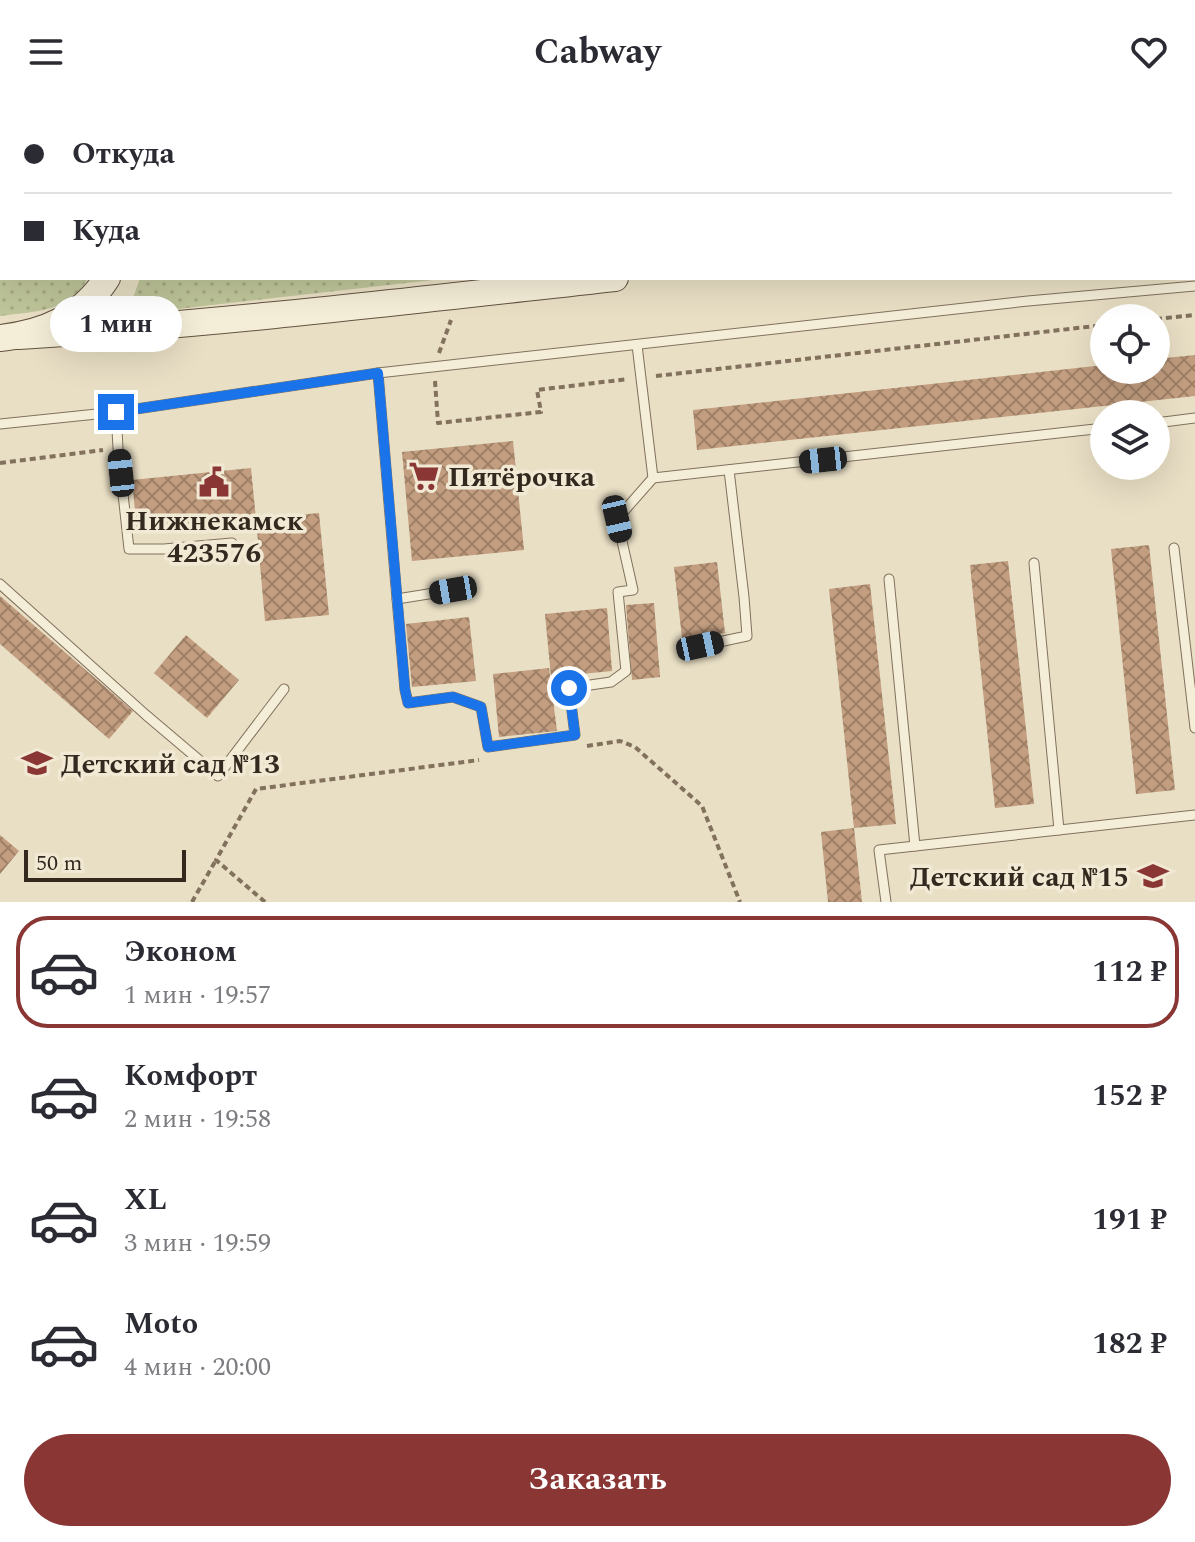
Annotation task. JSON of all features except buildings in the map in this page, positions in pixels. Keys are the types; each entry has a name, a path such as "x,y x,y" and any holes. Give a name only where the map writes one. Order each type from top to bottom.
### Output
{"main road":[{"path":"9,337 63,320 82,309 106,280"},
{"path":"9,337 121,330 598,280"}],"lane":[{"path":"0,424 116,412 378,373 1028,301 1195,286"},
{"path":"637,345 653,478"},
{"path":"378,373 408,703 453,697 481,707 488,747 575,735 569,688 611,682 626,671 618,592 633,590 617,519 653,478 1090,430"},
{"path":"116,412 129,549 232,543"},
{"path":"1170,421 1195,418"},
{"path":"700,646 747,636 729,470"},
{"path":"1174,548 1195,728"},
{"path":"1034,563 1059,830"},
{"path":"889,579 915,846"},
{"path":"0,584 218,776 284,689"},
{"path":"397,599 453,590"},
{"path":"886,902 879,850 1195,815"}],"path":[{"path":"451,297 453,315 434,368 438,423 541,412 537,390 1090,327"},
{"path":"1170,318 1195,315"},
{"path":"0,463 118,448"},
{"path":"573,748 620,741 635,747 702,806 740,902"},
{"path":"192,902 256,789 478,760"},
{"path":"216,860 265,902"}],"green space":[{"path":"0,280 87,280 71,298 61,304 38,311 0,316"},
{"path":"139,280 433,280 125,315"}],"place":[{"name":"Пятёрочка","path":"424,476"},
{"name":"Нижнекамск 423576","path":"214,482"},
{"name":"Детский сад №13","path":"37,763"},
{"name":"Детский сад №15","path":"1153,876"}],"route":[{"path":"116,412 378,373 408,703 453,697 481,707 488,747 575,735 569,688"}]}
